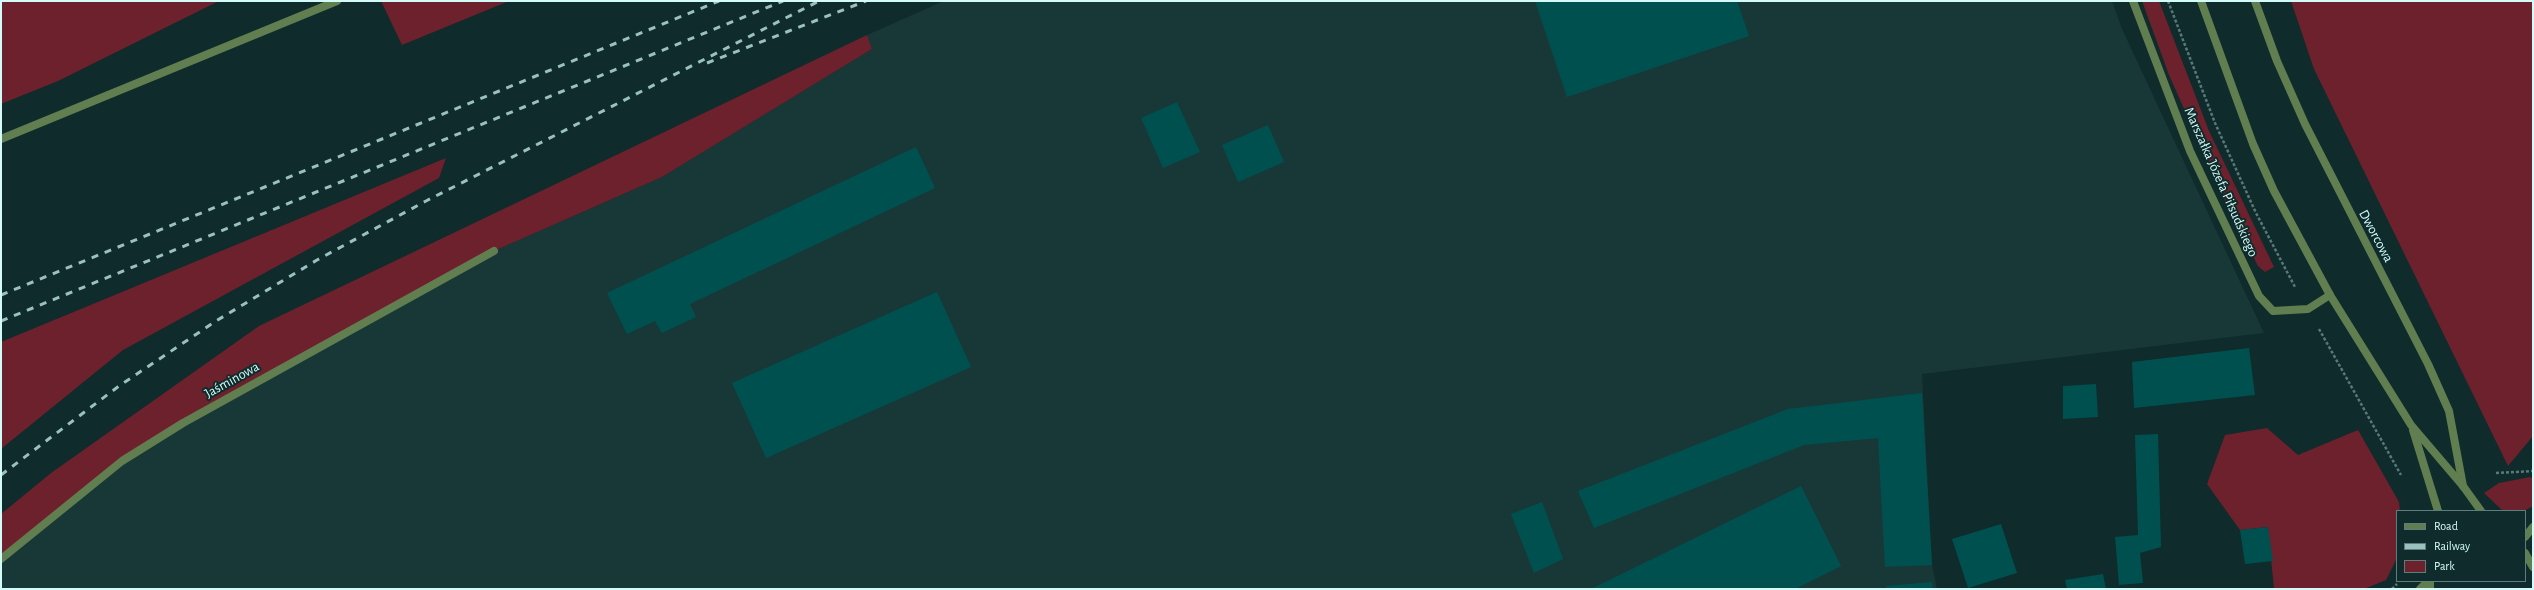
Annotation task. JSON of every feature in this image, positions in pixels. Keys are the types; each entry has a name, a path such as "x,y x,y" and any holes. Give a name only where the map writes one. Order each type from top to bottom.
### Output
{"street":[{"path":"1,139 337,1"},
{"name":"Marszałka Józefa Piłsudskiego","path":"2133,1 2190,151 2260,296 2273,311 2308,308 2330,295"},
{"path":"2201,1 2262,164 2274,190 2330,295 2411,425 2463,486 2480,510"},
{"name":"Dworcowa","path":"2255,1 2277,61 2305,124 2428,364 2449,411 2463,486"},
{"name":"Jaśminowa","path":"1,559 122,461 183,423 494,251"},
{"path":"2411,425 2436,496 2438,510"},
{"path":"2526,535 2533,527"},
{"path":"2526,555 2533,567"},
{"path":"2420,589 2428,582"}],"path":[{"path":"2496,473 2533,471"}],"shaded area":[{"path":"944,1 2112,1 2122,29 2264,333 1922,374 1932,565 1937,589 1,589 1,559 122,461 494,251 662,177 872,49 867,35"}],"green space":[{"path":"1,1 219,1 58,81 1,104"},
{"path":"381,1 509,1 402,45"},
{"path":"2142,1 2159,1 2209,131 2274,267 2265,272 2258,266 2229,210 2169,75"},
{"path":"2291,1 2533,1 2533,436 2508,466 2314,69"},
{"path":"867,35 872,49 662,177 494,251 122,461 1,559 1,514 51,473 259,326"},
{"path":"446,158 439,178 123,350 1,449 1,342"},
{"path":"2267,428 2298,455 2358,430 2399,502 2400,510 2396,510 2396,560 2386,580 2364,589 2274,589 2268,527 2240,530 2207,484 2225,435"},
{"path":"2530,477 2533,479 2533,506 2526,510 2502,510 2484,493 2499,483"}],"building":[{"path":"1535,1 1737,1 1749,36 1567,97"},
{"path":"1177,102 1200,152 1163,168 1141,118"},
{"path":"1268,125 1284,162 1238,182 1222,145"},
{"path":"916,147 935,188 690,304 696,317 662,333 655,321 627,334 607,293"},
{"path":"937,292 971,367 766,458 732,383"},
{"path":"2249,348 2255,395 2134,408 2132,362"},
{"path":"2096,384 2098,417 2063,419 2063,386"},
{"path":"1922,393 1932,565 1885,567 1878,438 1804,445 1594,528 1578,491 1788,409"},
{"path":"2158,434 2161,547 2140,553 2143,583 2119,585 2115,537 2138,535 2135,435"},
{"path":"1801,486 1841,566 1795,589 1591,589"},
{"path":"1542,502 1563,559 1534,573 1511,514"},
{"path":"2001,524 2017,573 1968,588 1952,539"},
{"path":"2268,527 2273,561 2245,564 2240,530"},
{"path":"2103,574 2106,589 2067,589 2065,580"},
{"path":"1932,582 1933,589 1888,589 1886,586"}],"railway":[{"path":"1,295 719,1"},
{"path":"1,321 783,1"},
{"path":"1,475 119,386 216,321 317,260 426,201 819,1"},
{"path":"707,63 866,1"}]}
